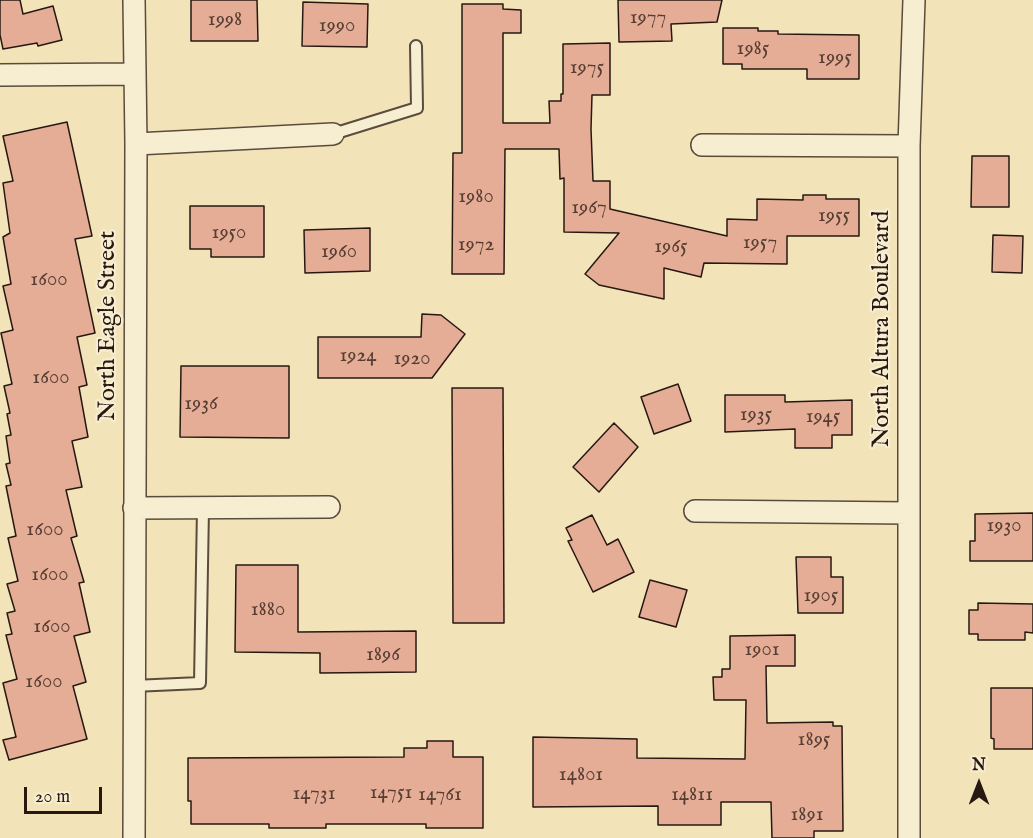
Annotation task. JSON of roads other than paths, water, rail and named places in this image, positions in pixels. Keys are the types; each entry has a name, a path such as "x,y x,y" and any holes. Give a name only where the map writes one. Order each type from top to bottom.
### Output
{"street":[{"name":"North Eagle Street","path":"134,0 136,144 134,838"},
{"name":"North Altura Boulevard","path":"909,838 909,146 914,0"},
{"path":"0,75 135,74"},
{"path":"136,144 333,134"},
{"path":"702,145 909,146"},
{"path":"134,508 328,507"},
{"path":"695,511 909,513"}],"lane":[{"path":"333,134 417,108 416,46"},
{"path":"133,686 200,683 203,508"}]}
